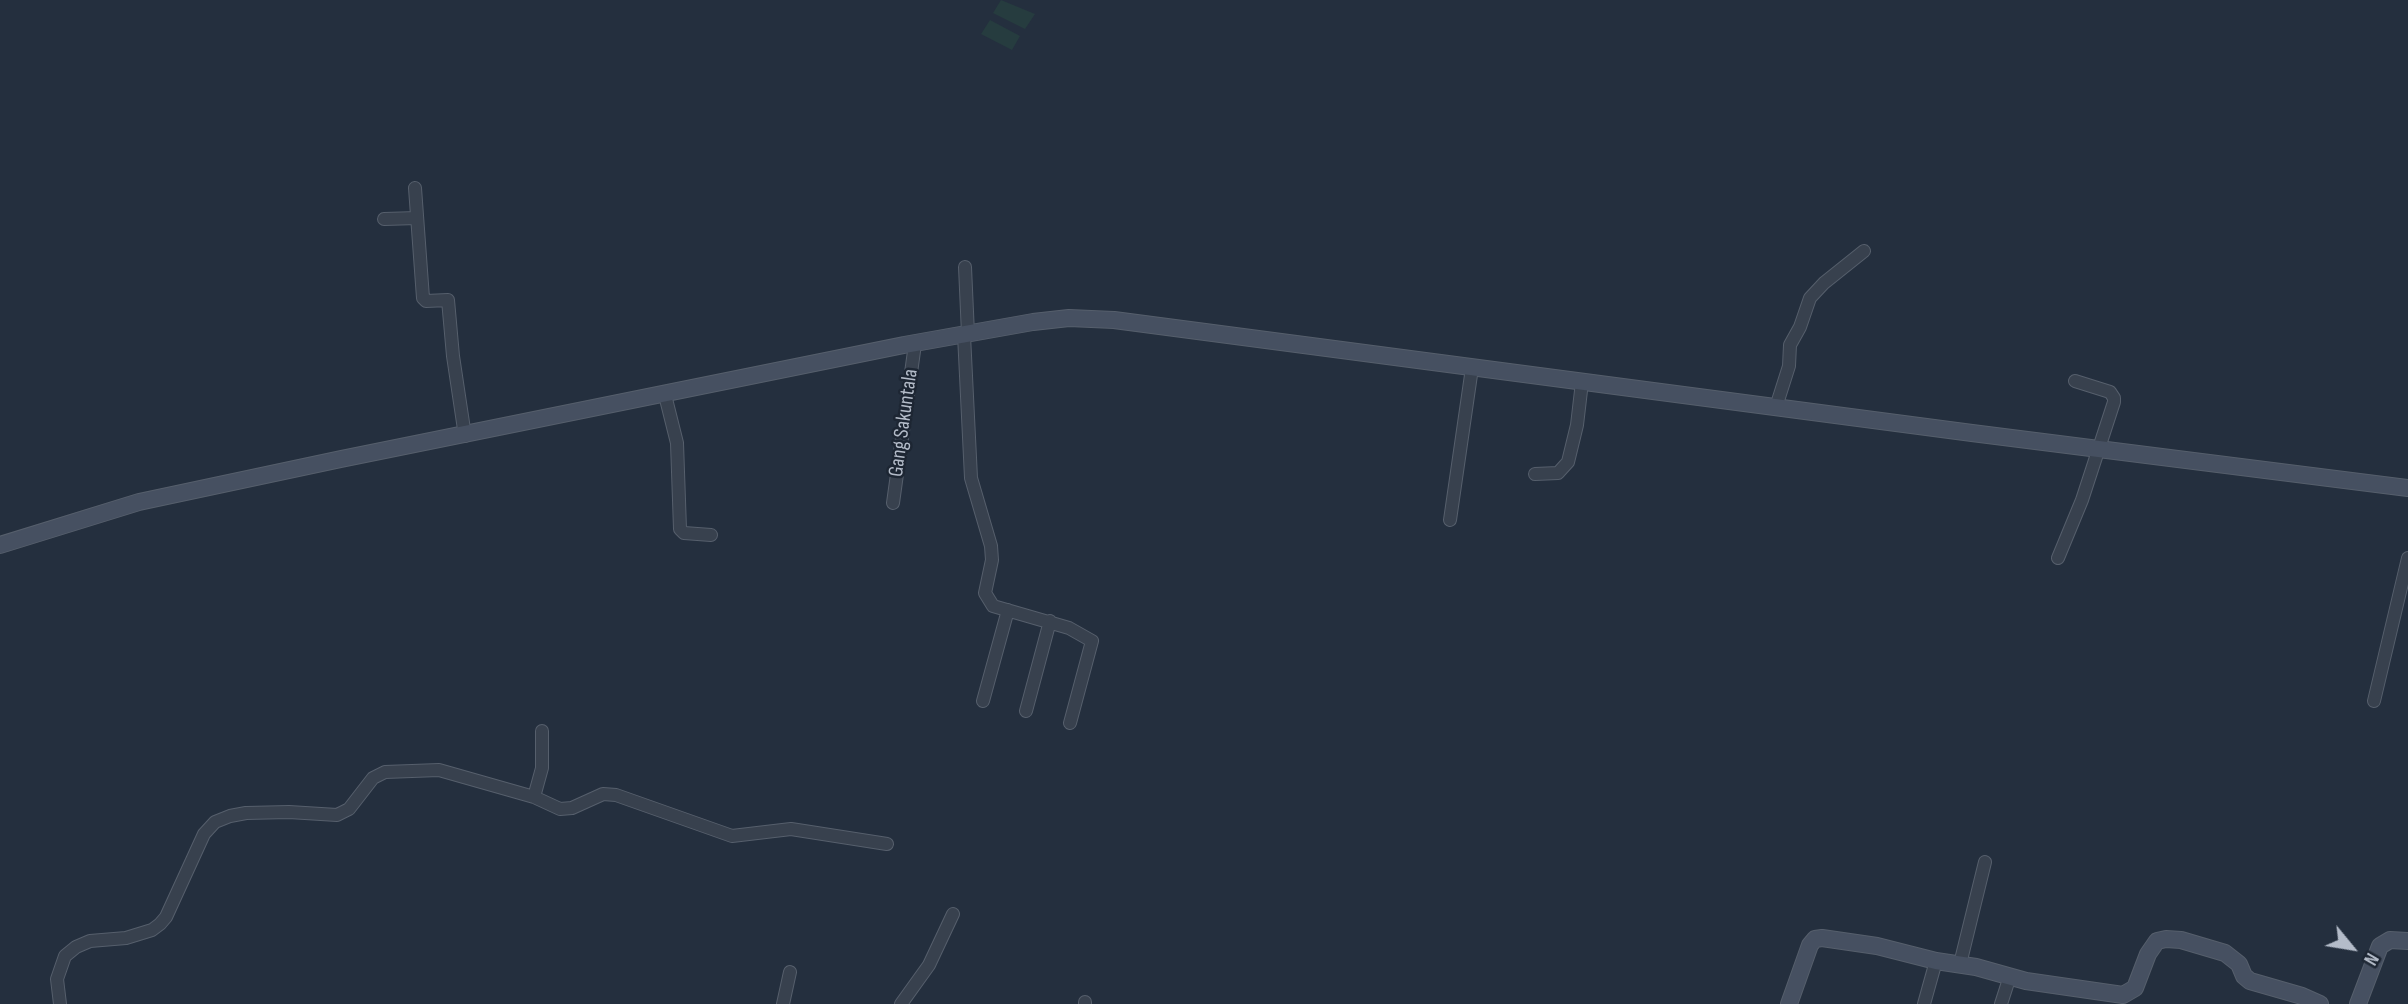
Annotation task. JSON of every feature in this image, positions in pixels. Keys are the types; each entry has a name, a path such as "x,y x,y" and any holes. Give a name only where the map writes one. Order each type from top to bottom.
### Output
{"street":[{"path":"415,188 424,299 447,300 465,436"},
{"path":"384,219 417,218"},
{"path":"1776,407 1789,366 1790,345 1800,327 1810,298 1864,251"},
{"path":"965,267 971,478 991,547 992,560 985,593 993,606 1050,621 1092,641 1070,723"},
{"path":"0,545 139,502 915,344 1033,322 1082,318 2408,488"},
{"name":"Gang Sakuntala","path":"893,503 915,344"},
{"path":"1450,520 1472,368"},
{"path":"2058,558 2100,450 2114,398 2110,392 2075,381"},
{"path":"1535,474 1558,473 1568,462 1583,382"},
{"path":"665,395 677,443 680,529 684,533 711,535"},
{"path":"2374,701 2408,558"},
{"path":"983,701 1008,610"},
{"path":"1026,711 1050,621"},
{"path":"534,797 542,768 542,731"},
{"path":"60,1004 57,979 65,956 90,941 126,938 152,930 160,924 172,906 209,827 222,819 246,813 289,811 337,815 349,809 373,778 385,772 439,770 534,797 563,809 572,808 603,794 616,795 732,836 791,829 887,844"},
{"path":"1960,964 1985,862"},
{"path":"901,1004 929,965 953,914"},
{"path":"1789,1004 1803,960 1810,945 1817,938 1877,946 2050,985 2123,995 2129,994 2137,984 2153,945 2159,940 2173,940 2217,949 2239,964 2244,976 2250,981 2307,997 2320,1004"},
{"path":"2358,1004 2380,946 2390,940 2408,941"},
{"path":"1924,1004 1936,961"},
{"path":"783,1004 790,972"},
{"path":"2001,1004 2010,976"}],"green space":[{"path":"1001,0 1035,14 1025,29 993,13"},
{"path":"990,20 1020,36 1012,50 981,34"}]}
